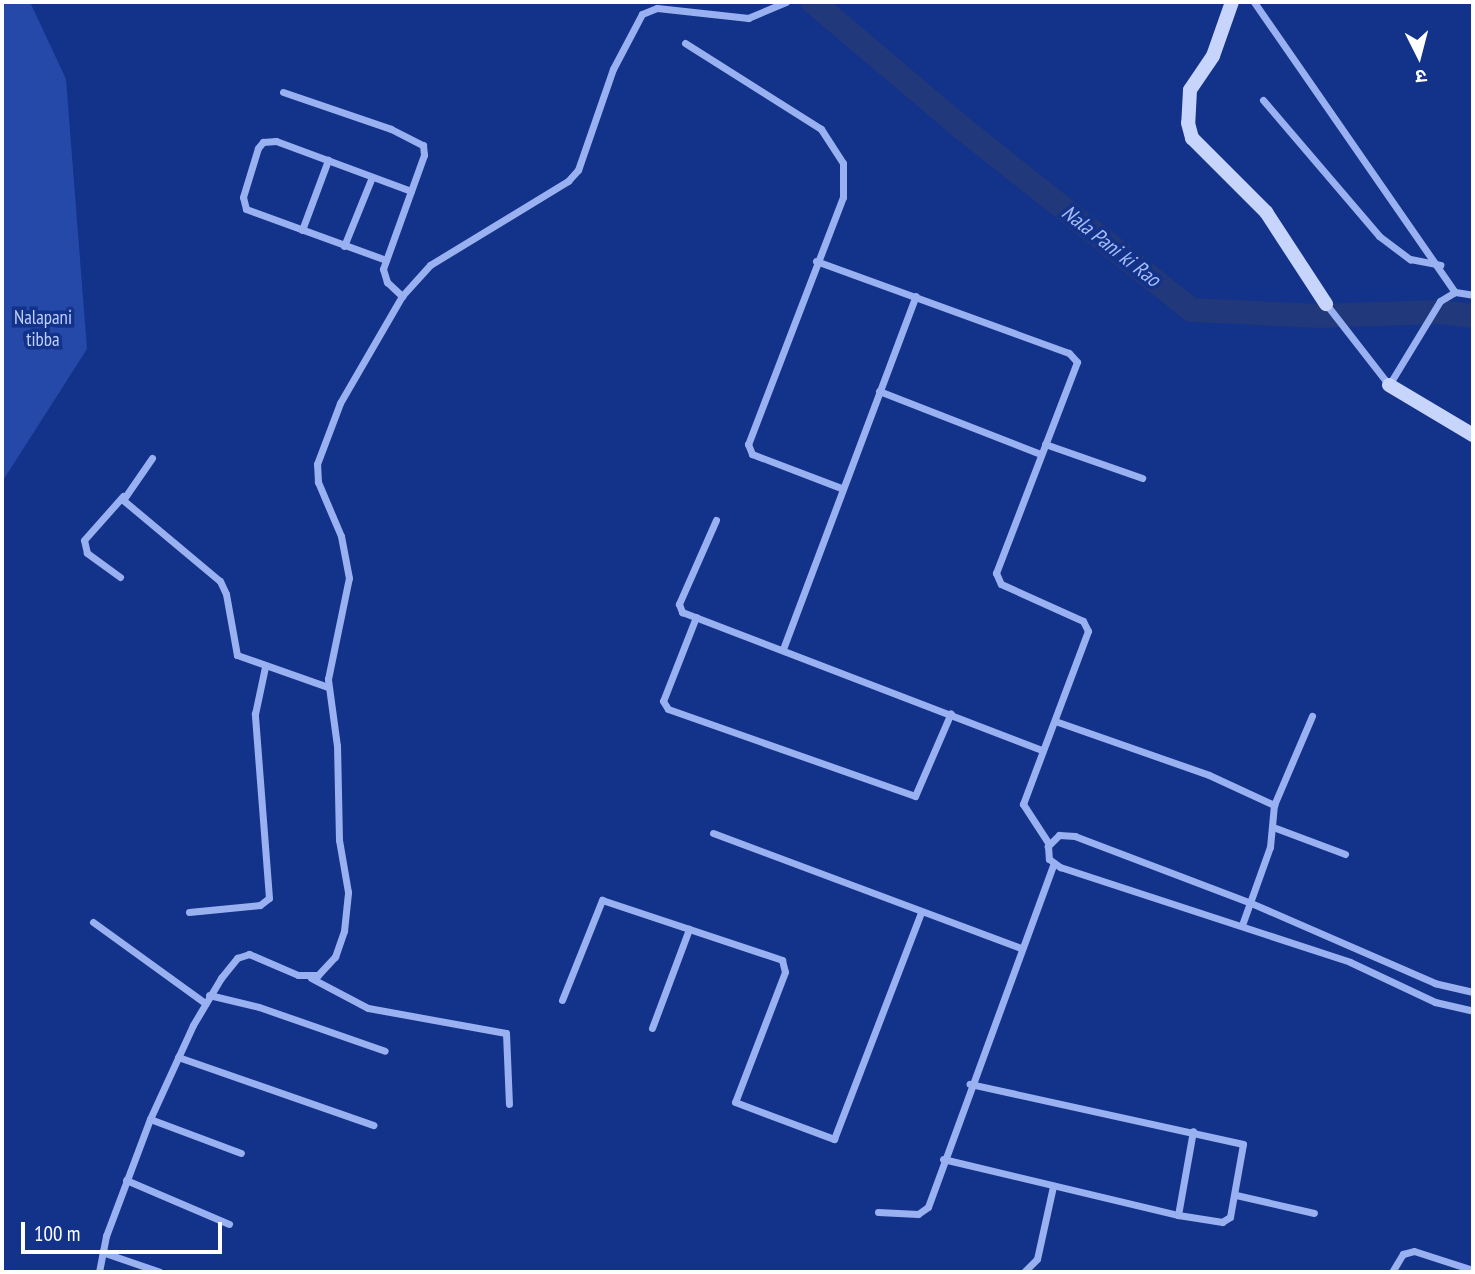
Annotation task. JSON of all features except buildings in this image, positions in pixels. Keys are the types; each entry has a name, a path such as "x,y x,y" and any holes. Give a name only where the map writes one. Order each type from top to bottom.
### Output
{"street":[{"path":"311,978 324,972 335,957 348,904 328,687 349,578 341,536 318,482 319,451 340,403 402,296 430,265 568,181 578,170 613,69 642,14 657,8 748,18 786,2"},
{"path":"1232,2 1213,56 1190,90 1188,123 1192,138 1282,233 1326,304 1389,385 1473,435"},
{"path":"1254,2 1440,265 1455,292"},
{"path":"685,43 830,138 843,163 845,186 748,444 752,454 841,488"},
{"path":"284,92 419,142 424,155 386,260 384,278 402,296"},
{"path":"1264,100 1379,236 1410,259 1440,265"},
{"path":"386,260 251,213 243,204 258,148 269,140 411,191"},
{"path":"302,230 328,160"},
{"path":"344,246 372,177"},
{"path":"816,261 1074,357 1076,367 996,573 1001,584 1086,625 1087,637 1023,804 1049,844 1048,855 1054,863 1350,962 1435,1002 1473,1012"},
{"path":"1389,385 1422,324 1440,301 1455,292 1473,295"},
{"path":"783,649 841,488 916,296"},
{"path":"879,391 1041,454"},
{"path":"1045,444 1142,478"},
{"path":"120,577 87,553 84,540 152,458"},
{"path":"123,496 128,505 184,546 220,581 226,594 237,655 328,687"},
{"path":"716,520 679,604 682,612 1042,750"},
{"path":"696,617 663,701 668,709 912,796 921,791 951,713"},
{"path":"189,912 260,905 269,898 255,714 265,667"},
{"path":"1242,925 1273,827 1274,805 1312,716"},
{"path":"1055,721 1209,775 1274,805"},
{"path":"1273,827 1345,854"},
{"path":"713,833 1020,948"},
{"path":"1049,844 1059,835 1075,836 1251,903 1435,983 1473,992"},
{"path":"878,1212 924,1211 1020,948 1054,863"},
{"path":"562,1000 598,902 607,899 785,963 735,1102 834,1139 921,912"},
{"path":"93,922 205,1003"},
{"path":"652,1028 689,929"},
{"path":"99,1272 102,1252 126,1180 178,1057 209,995 243,955 311,978 368,1008 506,1033 509,1104"},
{"path":"209,995 259,1007 385,1051"},
{"path":"178,1057 373,1125"},
{"path":"943,1159 1178,1215 1227,1221 1236,1195 1243,1144 970,1084"},
{"path":"150,1119 241,1153"},
{"path":"1178,1215 1193,1131"},
{"path":"126,1180 229,1224"},
{"path":"1024,1272 1037,1259 1053,1186"},
{"path":"1236,1195 1314,1213"},
{"path":"1392,1272 1403,1254 1414,1251 1473,1270"},
{"path":"102,1252 160,1272"}],"green space":[{"name":"Nalapani tibba","path":"2,2 30,2 66,79 87,349 2,482"}],"waterway":[{"name":"Nala Pani ki Rao","path":"813,2 962,128 1192,310 1319,316 1440,312 1473,316"}]}
